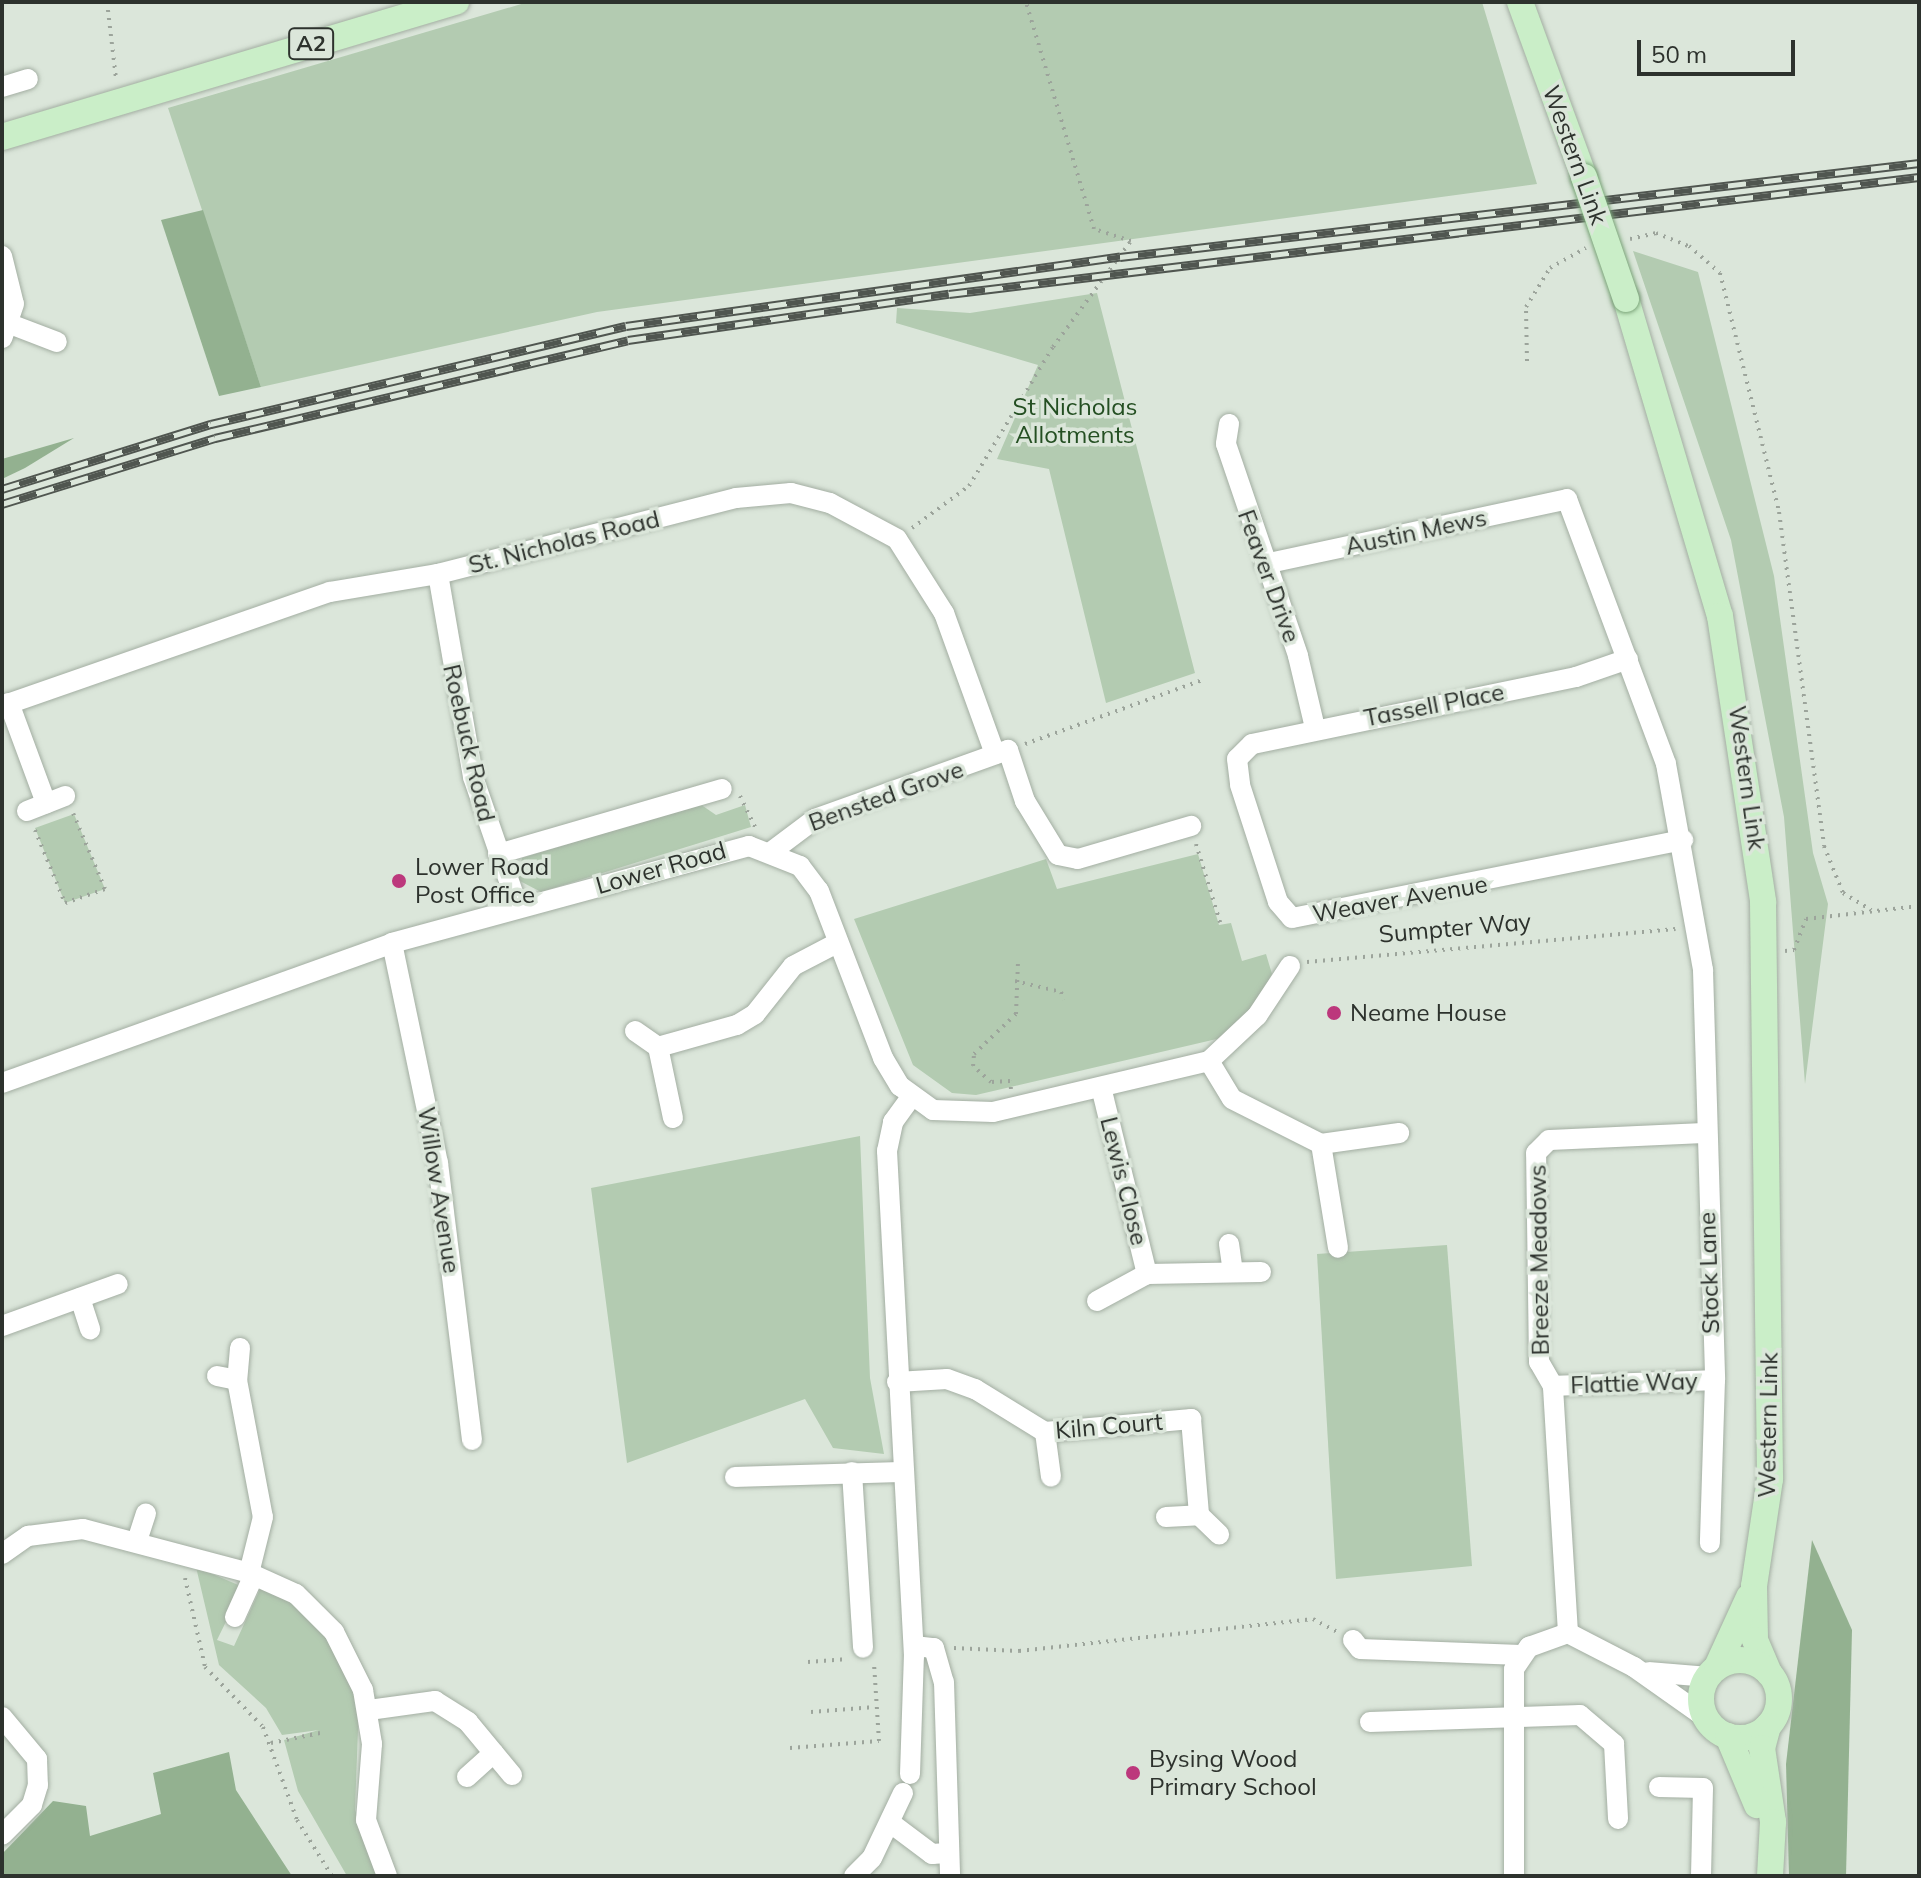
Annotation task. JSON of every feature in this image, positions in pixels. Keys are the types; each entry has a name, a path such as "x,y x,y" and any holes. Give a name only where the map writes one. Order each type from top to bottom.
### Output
{"main road":[{"name":"A2","path":"2,137 456,2"},
{"name":"Western Link","path":"1520,2 1626,299 1720,616 1742,731 1767,952 1770,1479 1754,1586 1755,1640 1769,1673"},
{"name":"Western Link","path":"1712,1672 1754,1586"},
{"path":"1739,1660 1769,1673 1779,1694 1762,1748 1771,1866 1750,1779 1728,1736 1706,1718 1701,1698 1712,1672 1739,1660"},
{"path":"1728,1736 1749,1736 1768,1726"}],"street":[{"path":"2,87 28,79"},
{"path":"2,256 14,304 6,331 57,342"},
{"name":"Feaver Drive","path":"1229,424 1226,444 1315,728"},
{"name":"St. Nicholas Road","path":"5,704 330,592 438,574 736,498 791,493 830,503 897,539 944,613 1001,752"},
{"name":"Austin Mews","path":"1265,564 1567,499"},
{"name":"Stock Lane","path":"1567,499 1628,659 1683,840 1707,1005 1705,1133 1715,1380 1710,1543"},
{"name":"Roebuck Road","path":"438,574 469,763 518,907"},
{"name":"Tassell Place","path":"1240,751 1315,728 1576,677 1628,659"},
{"path":"5,704 56,800 27,811"},
{"name":"Weaver Avenue","path":"1240,751 1240,785 1278,902 1292,918 1683,840"},
{"path":"1001,752 1025,801 1058,855 1078,859 1191,826"},
{"name":"Bensted Grove","path":"771,852 815,819 1001,752"},
{"path":"498,854 722,789"},
{"name":"Lower Road","path":"2,1083 392,943 749,846 771,852 800,866 819,891 883,1058 912,1096"},
{"name":"Willow Avenue","path":"392,943 438,1163 472,1440"},
{"path":"658,1047 737,1025 755,1014 793,966 837,943"},
{"path":"854,1876 892,1824 906,1784 924,1647 899,1472 887,1136 912,1096 933,1110 1014,1107 1209,1061 1257,1016 1290,966"},
{"path":"635,1031 658,1047 673,1118"},
{"path":"1209,1061 1232,1099 1321,1144 1399,1133"},
{"name":"Lewis Close","path":"1101,1087 1147,1274"},
{"name":"Breeze Meadows","path":"1568,1633 1553,1386 1539,1362 1539,1146 1549,1140 1705,1133"},
{"path":"1321,1144 1338,1248"},
{"path":"1229,1244 1233,1272"},
{"name":"Lewis Close","path":"1097,1301 1147,1274 1261,1272"},
{"path":"2,1326 118,1284"},
{"path":"80,1298 90,1329"},
{"path":"235,1617 251,1574 263,1517 227,1378 240,1348"},
{"name":"Flattie Way","path":"1553,1386 1715,1380"},
{"name":"Kiln Court","path":"897,1382 961,1384 1045,1432 1191,1419 1199,1515"},
{"path":"1045,1432 1051,1477"},
{"path":"852,1472 868,1653"},
{"path":"735,1477 899,1472"},
{"path":"137,1541 146,1513"},
{"path":"1166,1517 1199,1515 1219,1534"},
{"path":"4,1543 83,1529 251,1574 316,1612 354,1666 369,1710 366,1820 387,1876"},
{"path":"1514,1876 1514,1669 1521,1655 1541,1639 1568,1633 1634,1667 1706,1718"},
{"path":"1353,1640 1360,1649 1521,1655"},
{"path":"924,1647 944,1682 950,1876"},
{"path":"1634,1667 1675,1679 1712,1672"},
{"path":"369,1710 435,1701 468,1722 512,1775"},
{"path":"1370,1722 1580,1715 1614,1744 1618,1819"},
{"path":"2,1717 37,1759 38,1785 32,1805 2,1835"},
{"path":"467,1777 494,1753"},
{"path":"1659,1787 1703,1788 1701,1876"},
{"path":"892,1824 932,1854 947,1853"}],"path":[{"path":"107,2 125,99"},
{"path":"897,539 969,486 1053,347 1131,241 1094,229 1026,2"},
{"path":"1617,241 1656,233 1689,246 1720,273 1779,512 1824,846 1843,893 1871,910"},
{"path":"1527,361 1526,307 1550,268 1590,247"},
{"path":"1001,752 1203,680"},
{"path":"722,789 747,799 756,829 749,846"},
{"path":"27,811 65,903 105,889 56,800"},
{"path":"1191,826 1220,922"},
{"path":"1767,952 1794,950 1806,919 1919,906"},
{"name":"Sumpter Way","path":"1290,966 1326,956 1695,927"},
{"path":"1014,1107 1010,1081 991,1082 973,1066 974,1054 1016,1014 1018,961"},
{"path":"1015,981 1061,992 1064,999"},
{"path":"188,1556 185,1575 199,1653 248,1706 271,1743 297,1820 332,1876"},
{"path":"924,1647 1019,1651 1313,1619 1353,1640"},
{"path":"790,1748 879,1741 868,1653"},
{"path":"811,1712 875,1707"},
{"path":"271,1743 320,1733"}],"green space":[{"path":"528,2 1482,2 1537,184 597,312 261,387 168,108"},
{"path":"203,210 261,387 219,396 161,220"},
{"path":"1633,251 1698,272 1774,576 1813,853 1828,904 1805,1084 1784,817 1731,540"},
{"name":"St Nicholas Allotments","path":"1097,293 1195,673 1106,703 1049,469 997,459 1038,365 896,323 897,308 970,313"},
{"path":"74,438 25,468 2,479 2,459"},
{"path":"700,804 716,815 745,805 751,827 541,892 518,880 522,858"},
{"path":"74,814 105,889 65,903 35,828"},
{"path":"1198,854 1219,925 1231,923 1242,961 1266,954 1272,974 1256,1004 1221,1038 976,1095 952,1093 913,1065 854,919 1046,859 1057,889"},
{"path":"860,1136 870,1378 884,1454 833,1448 805,1399 627,1463 591,1188"},
{"path":"1447,1245 1472,1566 1336,1579 1317,1254"},
{"path":"1812,1540 1852,1630 1846,1876 1789,1876 1786,1764"},
{"path":"196,1567 243,1587 217,1640 234,1646 261,1587 289,1598 325,1634 359,1703 355,1810 377,1876 347,1876 298,1791 284,1740 319,1730 282,1735 266,1708 219,1665"},
{"path":"229,1752 236,1790 292,1876 2,1876 2,1854 53,1801 86,1806 90,1836 161,1814 153,1773"}],"railway":[{"path":"2,489 211,424 626,326 1120,257 1919,163"},
{"path":"2,504 215,438 628,340 949,294 1919,177"}],"place":[{"name":"Lower Road Post Office","path":"399,881"},
{"name":"Neame House","path":"1334,1013"},
{"name":"Bysing Wood Primary School","path":"1133,1773"}]}
